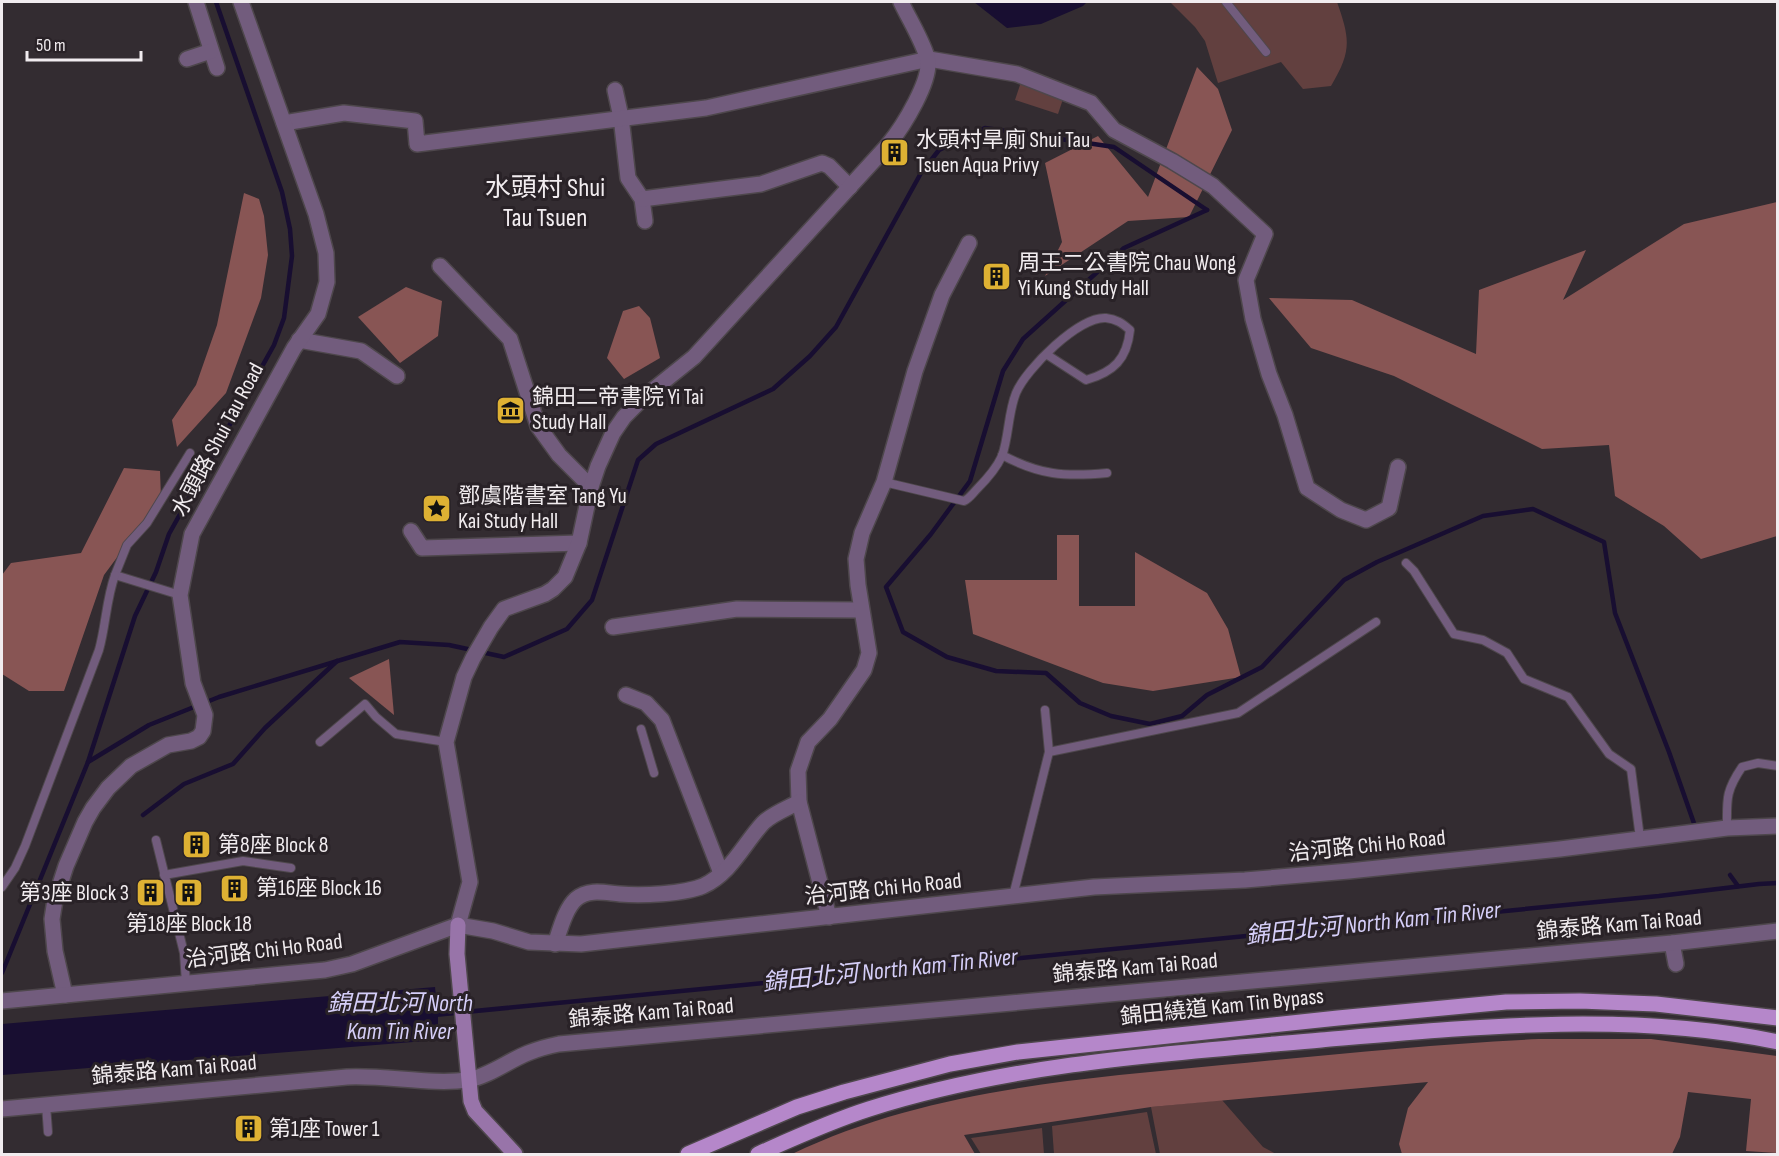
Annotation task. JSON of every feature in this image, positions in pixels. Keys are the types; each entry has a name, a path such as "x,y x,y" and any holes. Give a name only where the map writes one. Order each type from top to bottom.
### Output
{"main road":[{"name":"錦田繞道 Kam Tin Bypass","path":"687,1155 797,1107 844,1092 950,1065 1018,1052 1338,1017 1506,1002 1580,1001 1656,1004 1778,1018"},
{"name":"錦田繞道 Kam Tin Bypass","path":"758,1155 831,1123 912,1096 964,1083 1026,1072 1104,1062 1433,1030 1537,1024 1651,1025 1778,1041"}],"street":[{"path":"196,2 217,68"},
{"name":"水頭路 Shui Tau Road","path":"66,995 53,940 53,911 66,866 85,822 99,798 131,766 168,745 191,741 203,731 205,715 193,683 174,593 192,534 299,340 318,314 327,282 327,253 316,214 241,2"},
{"path":"515,1155 475,1111 471,1101 457,954 458,925 470,882 446,742 464,677 490,627 504,609 545,594 560,583 569,569 579,543 591,487 609,441 624,417 643,398 694,357 850,187 892,140 908,118 925,79 928,59 901,2"},
{"path":"187,59 211,51"},
{"path":"284,123 344,113 415,121 417,144 706,108 928,59 1017,74 1091,103 1114,130 1172,160 1213,186 1265,234 1246,280 1253,319 1307,488 1341,510 1366,520 1389,508 1398,467"},
{"path":"615,90 621,117 628,178 642,199 645,221"},
{"path":"642,199 761,184 822,163 829,166 850,187"},
{"path":"830,917 799,802 798,771 808,742 830,718 864,670 867,662 869,653 861,610 856,559 862,533 884,482 918,360 942,295 969,243"},
{"path":"440,266 510,339 538,426 559,455 591,487"},
{"path":"299,340 361,351 398,376"},
{"path":"411,531 422,548 579,543"},
{"path":"613,627 737,609 861,610"},
{"path":"626,695 646,703 662,720 721,873"},
{"path":"555,944 567,912 574,900 583,894 606,891 620,894 667,894 702,886 732,864 765,821 799,802"},
{"name":"治河路 Chi Ho Road","path":"2,1001 339,968 458,925 493,931 529,942 581,944 1094,887 1245,880 1349,871 1560,849 1727,828 1778,826"},
{"name":"錦泰路 Kam Tai Road","path":"2,1109 346,1077 394,1077 430,1081 469,1080 529,1053 559,1044 1672,943 1778,931"},
{"path":"1672,943 1676,964"}],"lane":[{"path":"1226,2 1266,52"},
{"path":"884,482 964,501 970,498 990,477 1002,455 1015,394 1026,374 1046,354 1062,339 1084,324 1104,318 1120,321 1130,330 1128,346 1122,360 1108,371 1086,380 1046,354"},
{"path":"2,887 15,868 25,846 99,650 106,624 107,599 127,545 147,523 190,453"},
{"path":"1002,455 1022,465 1061,476 1107,473"},
{"path":"1406,563 1414,571 1454,634 1483,640 1507,653 1524,679 1568,697 1609,754 1631,769 1640,838"},
{"path":"115,575 174,593"},
{"path":"1049,752 1238,713 1376,622"},
{"path":"320,742 365,704 396,734 446,742"},
{"path":"1012,897 1049,752 1045,710"},
{"path":"641,729 654,773"},
{"path":"1727,828 1730,784 1742,767 1758,763 1778,766"},
{"path":"156,840 184,953 186,984"},
{"path":"164,874 243,861 291,868"},
{"path":"46,1105 48,1132"}],"shaded area":[{"path":"1170,2 1337,2 1346,36 1346,54 1331,86 1303,89 1281,62 1218,83 1205,41 1195,27"},
{"path":"1197,67 1218,89 1232,130 1189,217 1128,221 1045,276 1062,242 1045,163 1098,136 1148,197"},
{"path":"1021,82 1064,96 1058,114 1015,100"},
{"path":"244,193 259,199 264,216 268,255 261,298 226,393 177,447 172,420 196,385 217,325"},
{"path":"1777,202 1777,536 1701,559 1664,526 1615,496 1609,445 1542,449 1394,376 1311,348 1269,298 1352,300 1476,354 1479,290 1586,250 1563,300 1684,224"},
{"path":"406,287 442,301 438,336 400,363 358,317"},
{"path":"639,306 650,318 660,358 624,379 607,358 623,311"},
{"path":"124,468 160,471 161,498 104,575 64,691 29,691 2,674 2,575 11,563 81,553"},
{"path":"1057,535 1079,535 1079,606 1135,606 1135,552 1207,593 1228,629 1241,677 1153,691 1103,683 973,634 965,580 1057,580"},
{"path":"389,659 394,715 349,678"},
{"path":"1539,1039 1651,1039 1777,1056 1777,1153 1746,1151 1751,1099 1688,1092 1680,1137 1672,1154 1402,1154 1399,1144 1408,1108 1428,1082 1151,1107 964,1135 975,1154 792,1154 843,1132 895,1115 948,1101 1057,1082 1420,1047"},
{"path":"1222,1100 1263,1147 1276,1154 1160,1154 1151,1107"},
{"path":"1147,1112 1156,1154 1054,1154 1052,1126"},
{"path":"1042,1128 1044,1154 981,1154 971,1138"}],"water":[{"path":"974,2 1087,2 1083,6 1041,24 1007,28"},
{"name":"錦田北河 North Kam Tin River","path":"435,987 438,1040 2,1075 2,1024"}],"waterway":[{"path":"2,973 88,762 135,616 156,572 169,534 274,345 284,318 292,256 290,229 282,192 216,2"},
{"path":"88,762 149,725 219,697 400,642 449,645 504,657 567,629 592,600 638,460 656,444 773,389 810,356 836,327 921,173 939,150 985,128 1114,147 1207,210"},
{"path":"1207,210 1124,248 1023,339 1003,371 970,481 931,534 886,587 903,632 947,657 996,671 1046,673 1080,703 1111,716 1150,724 1182,716 1207,695 1262,667 1344,580 1377,562 1483,516 1533,509 1604,542 1615,613 1696,829"},
{"path":"143,815 184,784 233,764 265,728 337,661"},
{"path":"1730,875 1738,886"},
{"name":"錦田北河 North Kam Tin River","path":"434,1015 1778,883"}],"place":[{"name":"水頭村旱廁 Shui Tau Tsuen Aqua Privy","path":"895,153"},
{"name":"周王二公書院 Chau Wong Yi Kung Study Hall","path":"997,276"},
{"name":"錦田二帝書院 Yi Tai Study Hall","path":"511,410"},
{"name":"鄧虞階書室 Tang Yu Kai Study Hall","path":"437,509"},
{"name":"第8座 Block 8","path":"197,845"},
{"name":"第16座 Block 16","path":"235,888"},
{"name":"第18座 Block 18","path":"189,892"},
{"name":"第3座 Block 3","path":"150,893"},
{"name":"第1座 Tower 1","path":"248,1129"}],"district":[{"name":"水頭村 Shui Tau Tsuen","path":"545,203"}]}
